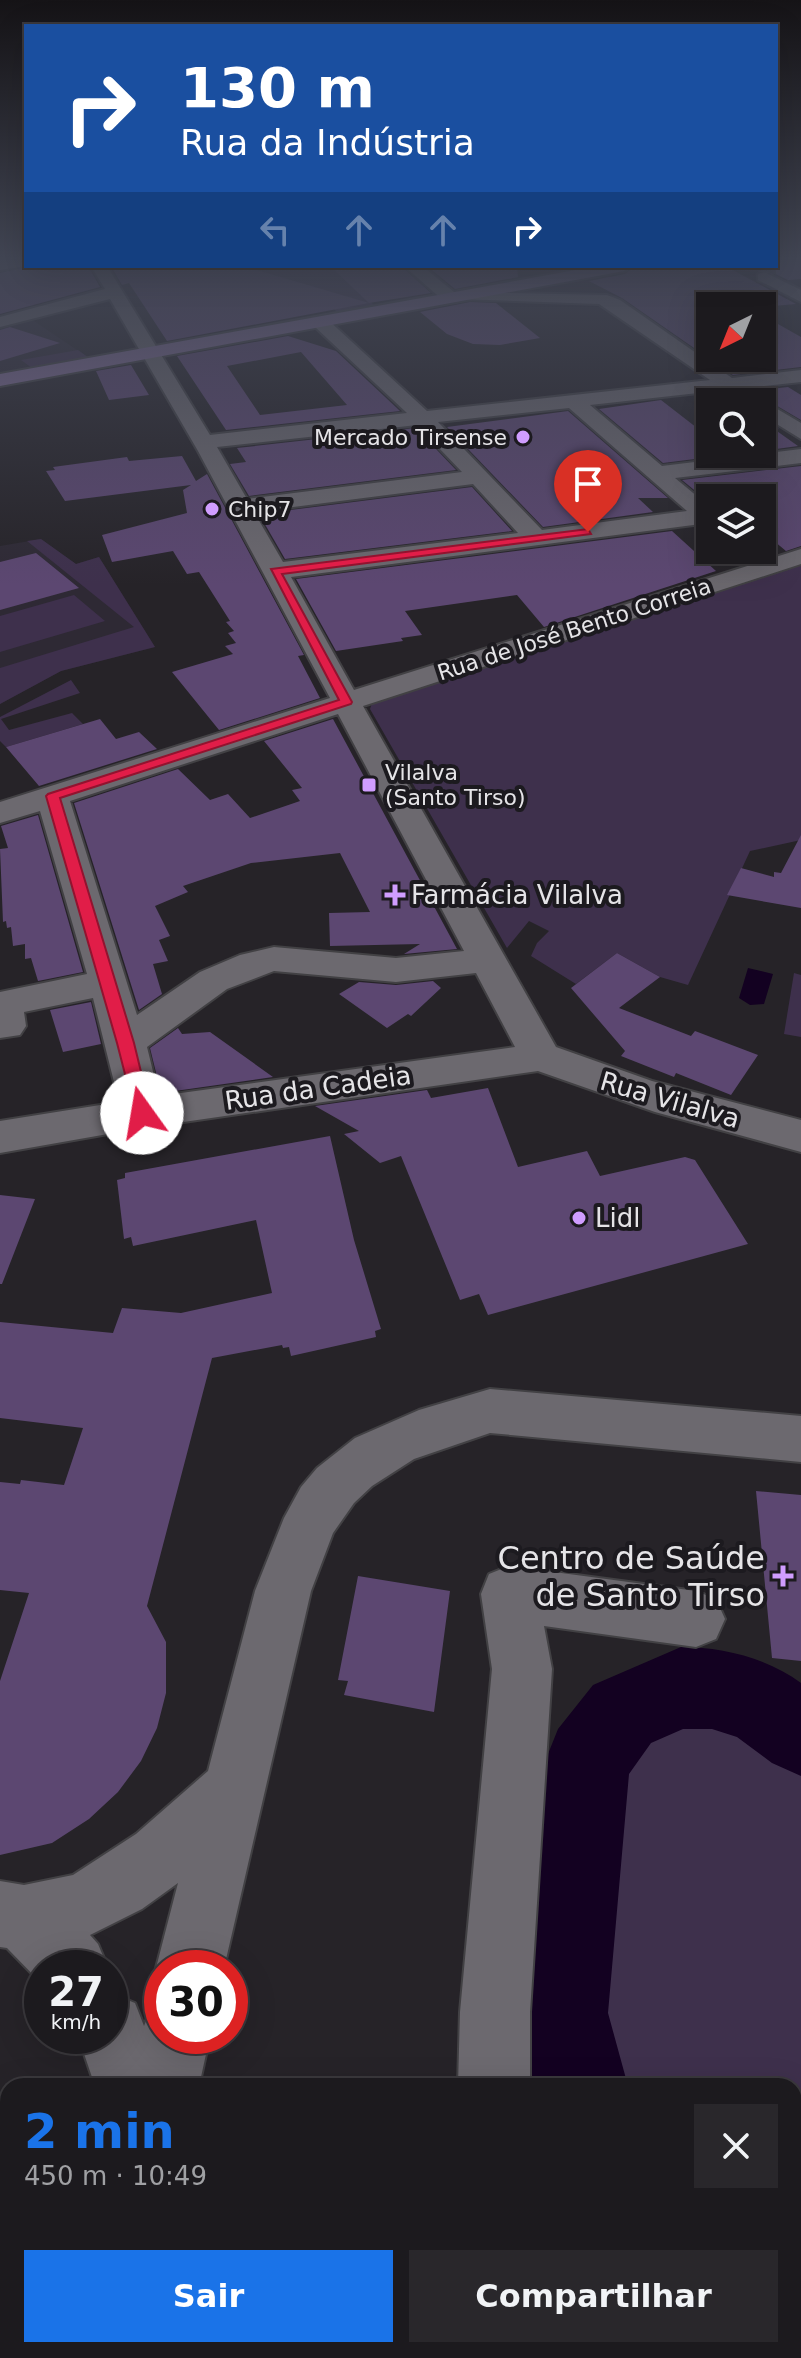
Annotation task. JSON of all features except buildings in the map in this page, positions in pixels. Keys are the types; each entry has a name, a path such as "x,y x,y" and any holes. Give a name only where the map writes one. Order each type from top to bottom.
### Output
{"main road":[{"path":"0,380 82,365"}],"street":[{"path":"155,365 203,442 275,571 541,1057"},
{"path":"366,365 423,418 536,538"},
{"path":"701,365 734,388"},
{"path":"203,442 801,376"},
{"path":"573,401 696,506"},
{"path":"776,416 801,433"},
{"path":"658,473 801,456"},
{"path":"239,507 477,477"},
{"path":"275,571 696,518"},
{"name":"Rua de José Bento Correia","path":"0,813 801,556"},
{"path":"52,796 126,1043 142,1113"},
{"path":"126,1043 202,985 236,970 274,959 385,971 427,970 487,959"},
{"path":"6,1026 4,1004 108,982"},
{"name":"Rua da Cadeia","path":"0,1137 142,1113 541,1057"},
{"name":"Rua Vilalva","path":"541,1057 669,1104 801,1136"},
{"path":"194,1950 283,1591 320,1504 350,1471 386,1447 441,1425 490,1411 801,1439"},
{"path":"494,2078 495,2012 522,1669 509,1594 696,1619"},
{"path":"12,1916 70,1911 115,1890 149,1868 234,1789"},
{"path":"12,1916 53,1950"},
{"path":"119,2054 128,2078"},
{"path":"165,2078 171,2054"}],"shaded area":[{"path":"0,365 50,365 0,374"},
{"path":"41,539 76,564 99,557 155,647 61,671 0,704 0,546"},
{"path":"41,539 76,564 99,557 155,647 61,671 0,704 0,668 134,627 27,541"},
{"path":"801,564 801,840 750,851 688,985 660,977 617,953 576,984 531,956 537,943 549,931 529,921 507,948 370,709 372,703"},
{"path":"74,595 105,621 0,652 0,616"},
{"path":"71,680 80,693 1,719 9,730 72,713 83,724 6,747 0,741 0,717"},
{"path":"748,968 773,974 764,1004 750,1005 739,998"},
{"path":"794,973 801,975 801,1037 784,1034"},
{"path":"707,1696 754,1712 801,1746 801,2078 592,2078 571,2008 595,1786 619,1732 672,1702"}],"waterway":[{"path":"577,2078 560,2013 588,1759 622,1714 681,1688 712,1688 760,1703 801,1734"}],"place":[{"name":"Mercado Tirsense","path":"523,437"},
{"name":"Chip7","path":"212,509"},
{"name":"Vilalva (Santo Tirso)","path":"369,785"},
{"name":"Farmácia Vilalva","path":"395,895"},
{"name":"Lidl","path":"579,1218"},
{"name":"Centro de Saúde de Santo Tirso","path":"783,1576"}],"route":[{"path":"142,1113 126,1043 52,796 346,702 275,571 588,532"}]}
